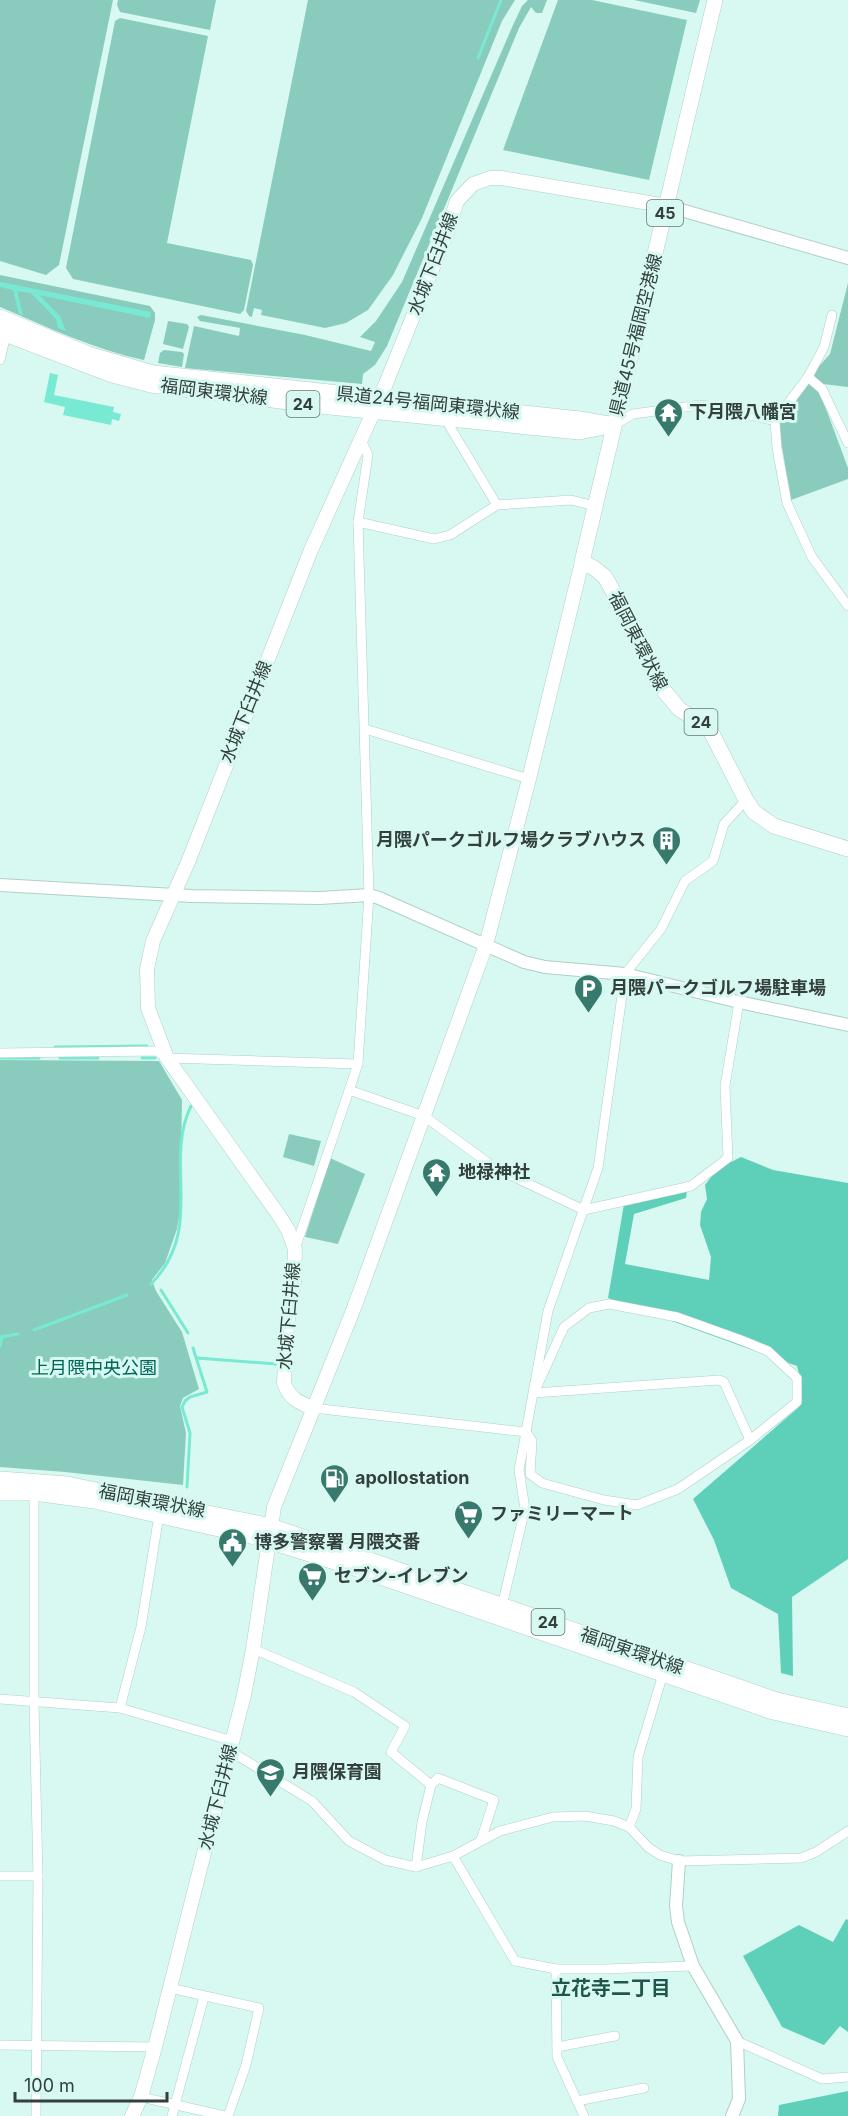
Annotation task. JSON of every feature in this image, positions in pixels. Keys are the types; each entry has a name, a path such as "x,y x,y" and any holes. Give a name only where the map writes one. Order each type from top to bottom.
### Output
{"main road":[{"name":"県道45号福岡空港線","path":"614,425 715,0"},
{"name":"水城下臼井線","path":"313,1408 300,1403 287,1392 284,1383 286,1324 294,1282 295,1249 288,1230 278,1214 167,1058 148,1008 147,969 153,941 174,894 290,601 376,405 446,235 457,201 473,184 490,178 501,178 667,206"},
{"name":"県道24号福岡東環状線","path":"0,318 88,354 153,373 376,405 580,419 614,425"},
{"name":"福岡東環状線","path":"3,334 82,365 141,383 376,405 447,419 579,432 614,425"},
{"path":"582,562 614,425"},
{"name":"水城下臼井線","path":"133,2115 141,2097 155,2047 231,1746 253,1649 274,1507 354,1308 486,945 582,562"},
{"name":"福岡東環状線","path":"582,562 605,577 630,621 661,687 678,710 709,728 754,812 774,826 848,849"},
{"name":"福岡東環状線","path":"0,1479 67,1484 270,1534 502,1606 777,1700 848,1716"},
{"name":"福岡東環状線","path":"0,1493 34,1493 94,1501 270,1534 348,1566 772,1712 848,1729"}],"street":[{"path":"667,206 848,258"},
{"path":"832,315 824,347 808,377 775,421 777,448 787,503 812,557 848,606"},
{"path":"0,360 3,334"},
{"path":"808,377 822,389 848,443"},
{"name":"福岡東環状線","path":"614,425 633,414 700,405 775,421"},
{"path":"447,419 497,505"},
{"path":"295,1249 358,1064 369,895 358,522 368,455 360,440"},
{"path":"358,522 434,539 450,535 497,505 571,500 595,506"},
{"path":"365,729 529,779"},
{"path":"502,1606 525,1509 519,1470 548,1311 598,1168 625,974 661,930 685,881 712,861 724,824 746,800"},
{"path":"0,885 192,896 320,898 369,895 524,962 545,967 625,974 739,1002 848,1025"},
{"path":"349,1090 424,1116 495,1168 584,1210 691,1186 728,1158 725,1086 739,1002"},
{"path":"0,1053 158,1051 167,1058 358,1064"},
{"path":"313,1408 526,1432 532,1441 530,1474 542,1483 604,1500 638,1505 678,1489 750,1440 797,1402 797,1378 768,1351 678,1317 609,1304 589,1308 564,1327 534,1393"},
{"path":"534,1393 719,1380 724,1382 750,1440"},
{"path":"34,1493 34,1702 38,1876 36,2116"},
{"path":"120,1708 141,1627 159,1515"},
{"path":"253,1649 354,1692 405,1726 391,1752 431,1785"},
{"path":"629,1827 636,1809 638,1757 663,1674"},
{"path":"0,1699 120,1708 231,1746 312,1801 350,1841 385,1860 416,1867 453,1856 500,1831 553,1817 585,1816 614,1821 629,1827 649,1848 660,1855 679,1861 801,1858 816,1852 836,1836 848,1831"},
{"path":"416,1867 422,1822 431,1785 438,1778 494,1800 481,1840"},
{"path":"453,1856 515,1961 556,1969 693,1966"},
{"path":"679,1861 676,1906 678,1922 693,1966 737,2041 739,2099 732,2116"},
{"path":"0,1876 38,1876"},
{"path":"556,1969 557,2057 584,2116"},
{"path":"141,2097 174,2111 227,2116 246,2065 259,2008 170,1988"},
{"path":"174,2111 204,1996"},
{"path":"557,2047 615,2036"},
{"path":"737,2041 822,2079 848,2077"},
{"path":"0,2045 155,2047"},
{"path":"577,2101 644,2088"}],"green space":[{"path":"0,0 113,0 59,265 46,275 0,261"},
{"path":"118,0 216,0 210,30 120,12 117,5"},
{"path":"308,0 515,0 502,21 422,218 393,275 368,310 346,323 325,328 261,315 262,310 254,308 252,317 246,311"},
{"path":"528,0 547,0 542,13 536,13 531,7 519,28 387,346 375,365 363,374 362,384 185,368 194,326 239,336 240,328 200,321 197,317 201,315 305,335 371,351 375,342 360,337 376,321 402,282 513,25 522,6"},
{"path":"558,0 592,0 687,20 649,180 503,150"},
{"path":"634,0 700,0 696,13"},
{"path":"120,18 208,36 167,243 251,260 253,265 244,310 240,314 73,279 66,268 115,21"},
{"path":"0,275 150,306 155,313 155,320 144,360 89,344 0,307"},
{"path":"848,283 848,387 823,384 812,374 830,354"},
{"path":"168,321 187,324 189,327 183,349 163,344"},
{"path":"164,350 182,352 184,354 182,367 158,363 160,353"},
{"path":"808,381 819,390 848,468 848,479 791,500 778,423"},
{"name":"上月隈中央公園","path":"0,1060 159,1061 182,1100 180,1211 177,1229 165,1263 152,1280 156,1291 182,1332 199,1389 183,1398 180,1406 186,1433 183,1485 0,1467"},
{"path":"289,1134 321,1141 314,1166 283,1157"},
{"path":"330,1158 365,1174 338,1244 305,1237"}],"shaded area":[{"path":"0,282 151,312 150,318 39,295 60,316 66,331 58,328 56,319 31,293 17,291 23,315 19,314 13,290 0,287"},
{"path":"50,373 58,375 54,395 114,407 113,412 121,414 119,421 112,419 111,425 63,415 65,407 44,402"},
{"path":"741,1157 773,1170 848,1183 848,1559 792,1597 793,1676 781,1673 778,1614 731,1588 714,1540 693,1499 799,1407 802,1386 797,1366 608,1298 624,1204 687,1190 686,1198 634,1214 625,1264 709,1280 711,1257 700,1225 701,1212 707,1199 705,1185 717,1169"},
{"path":"846,1919 848,1920 848,2032 840,2026 824,2045 782,2027 743,1956 799,1925 833,1942"},
{"path":"848,2091 848,2116 778,2116 779,2105"}],"waterway":[{"path":"478,58 501,0"},
{"path":"55,1047 147,1046"},
{"path":"0,1058 39,1058"},
{"path":"60,1058 98,1058"},
{"path":"142,1058 155,1058"},
{"path":"151,1284 167,1263 177,1241 183,1128 191,1106"},
{"path":"161,1290 188,1333"},
{"path":"34,1330 127,1295"},
{"path":"1,1337 18,1334"},
{"path":"0,1346 2,1337"},
{"path":"187,1487 190,1433 182,1407 190,1397 207,1392 193,1348"},
{"path":"197,1358 276,1364"}],"place":[{"name":"下月隈八幡宮","path":"668,438"},
{"name":"月隈パークゴルフ場クラブハウス","path":"667,866"},
{"name":"月隈パークゴルフ場駐車場","path":"589,1014"},
{"name":"地禄神社","path":"437,1198"},
{"name":"apollostation","path":"334,1504"},
{"name":"ファミリーマート","path":"469,1540"},
{"name":"博多警察署 月隈交番","path":"233,1568"},
{"name":"セブン-イレブン","path":"313,1602"},
{"name":"月隈保育園","path":"271,1798"}],"district":[{"name":"立花寺二丁目","path":"611,1988"}]}
